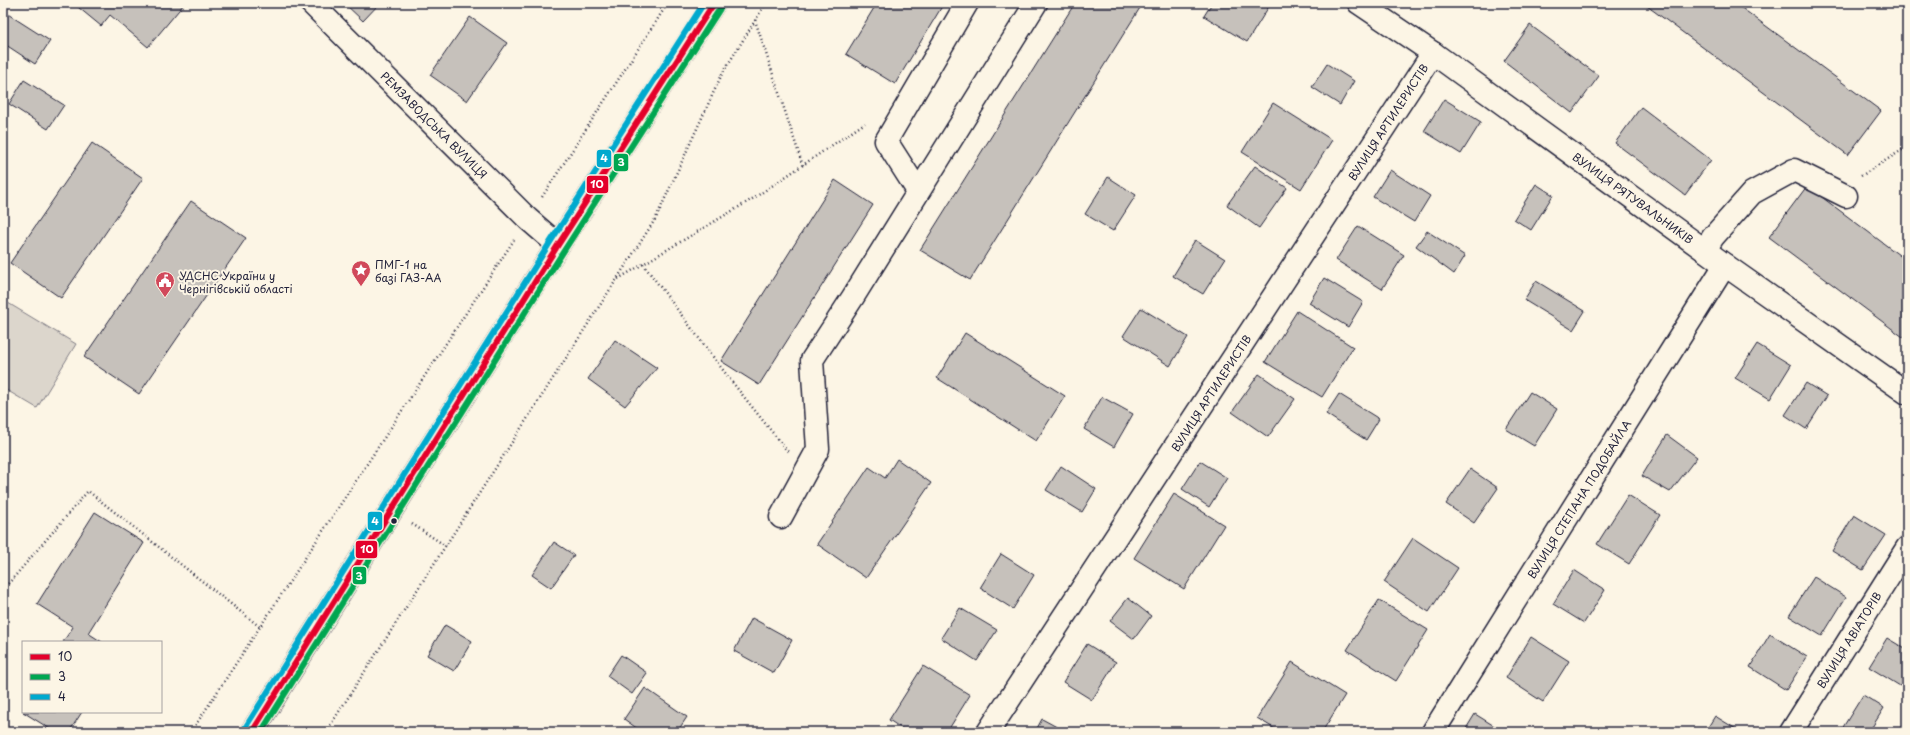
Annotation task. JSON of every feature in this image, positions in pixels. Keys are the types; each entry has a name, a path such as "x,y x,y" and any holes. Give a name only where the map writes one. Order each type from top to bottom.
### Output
{"street":[{"name":"РЕМЗАВОДСЬКА ВУЛИЦЯ","path":"311,3 528,219 558,245"},
{"path":"252,732 558,245 714,3"},
{"path":"918,191 886,141 967,3"},
{"path":"781,516 818,449 812,360 1036,3"},
{"name":"ВУЛИЦЯ РЯТУВАЛЬНИКІВ","path":"1359,3 1433,53 1705,250 1907,393"},
{"name":"ВУЛИЦЯ АРТИЛЕРИСТІВ","path":"988,732 1433,53"},
{"path":"1705,250 1713,237 1752,193 1794,170 1841,194"},
{"name":"ВУЛИЦЯ СТЕПАНА ПОДОБАЙЛА","path":"1433,732 1726,265"},
{"name":"ВУЛИЦЯ АВІАТОРІВ","path":"1792,732 1907,548"}],"path":[{"path":"191,732 668,3"},
{"path":"326,732 656,218 722,74 766,3"},
{"path":"755,20 803,166"},
{"path":"616,280 754,198 867,121"},
{"path":"1841,194 1907,147"},
{"path":"643,264 728,378 804,474"},
{"path":"3,589 88,491 260,627"},
{"path":"411,523 446,546"}],"shaded area":[{"path":"3,300 76,344 37,408 3,388"}],"building":[{"path":"73,3 184,4 148,47 110,15 101,26"},
{"path":"344,3 380,3 363,21"},
{"path":"877,3 944,3 895,84 846,54"},
{"path":"1075,3 1143,3 970,280 920,250"},
{"path":"1212,3 1271,3 1247,42 1204,16"},
{"path":"1643,3 1735,3 1881,111 1848,155"},
{"path":"3,11 50,41 35,64 3,43"},
{"path":"470,17 507,43 467,101 430,75"},
{"path":"1530,25 1599,76 1572,113 1504,61"},
{"path":"1327,64 1354,81 1340,105 1312,87"},
{"path":"24,80 64,105 48,129 9,104"},
{"path":"1444,99 1481,122 1461,154 1424,131"},
{"path":"1273,103 1332,140 1301,189 1242,152"},
{"path":"1641,107 1711,160 1685,195 1615,143"},
{"path":"92,143 143,178 61,298 10,263"},
{"path":"1255,166 1287,188 1259,228 1227,205"},
{"path":"1390,170 1430,196 1414,222 1373,197"},
{"path":"1108,177 1136,195 1113,231 1085,214"},
{"path":"835,180 873,205 759,385 721,361"},
{"path":"1536,184 1553,195 1531,230 1514,219"},
{"path":"1807,186 1907,261 1907,340 1769,237"},
{"name":"УДСНС України у Чернігівській області","path":"191,201 246,238 139,394 84,357"},
{"path":"1358,226 1404,255 1382,289 1336,260"},
{"path":"1427,231 1465,256 1454,274 1416,246"},
{"path":"1195,240 1225,259 1203,294 1173,276"},
{"path":"1324,278 1363,302 1348,327 1309,303"},
{"path":"1536,281 1585,311 1573,330 1524,300"},
{"path":"1141,308 1188,337 1170,366 1123,336"},
{"path":"1297,311 1353,347 1322,397 1265,362"},
{"path":"965,333 1065,396 1036,441 937,378"},
{"path":"615,340 657,368 625,406 588,379"},
{"path":"1757,344 1791,365 1770,399 1735,378"},
{"path":"1259,374 1295,399 1268,437 1232,412"},
{"path":"1806,383 1827,396 1806,429 1785,415"},
{"path":"1530,392 1557,409 1534,446 1506,429"},
{"path":"1339,394 1379,419 1366,440 1326,414"},
{"path":"1102,397 1133,414 1114,447 1084,429"},
{"path":"1667,435 1697,457 1670,492 1642,476"},
{"path":"897,459 931,483 866,578 817,544 869,467 885,478"},
{"path":"1200,461 1227,478 1209,507 1182,489"},
{"path":"1061,466 1096,489 1082,512 1046,490"},
{"path":"1470,469 1498,488 1474,523 1446,504"},
{"path":"1174,494 1224,525 1184,589 1134,558"},
{"path":"1628,495 1660,515 1629,564 1597,544"},
{"path":"95,512 144,543 88,633 100,641 64,641 73,627 37,604"},
{"path":"1854,515 1886,535 1863,570 1832,551"},
{"path":"1413,538 1458,568 1429,612 1384,582"},
{"path":"554,542 574,555 551,588 532,575"},
{"path":"1001,554 1034,575 1013,609 980,588"},
{"path":"1574,570 1605,590 1584,623 1553,604"},
{"path":"1814,577 1846,597 1822,636 1789,616"},
{"path":"1128,598 1151,616 1134,639 1110,621"},
{"path":"1379,600 1428,630 1396,681 1347,650"},
{"path":"960,608 997,630 977,661 941,638"},
{"path":"752,618 792,640 774,673 734,651"},
{"path":"445,625 472,641 454,671 427,655"},
{"path":"1770,634 1807,657 1786,690 1750,667"},
{"path":"1531,637 1569,661 1543,702 1506,678"},
{"path":"1887,638 1907,650 1907,686 1905,689 1869,667"},
{"path":"1087,644 1116,662 1092,700 1063,682"},
{"path":"621,655 647,673 632,694 607,676"},
{"path":"1292,662 1345,695 1322,732 1280,732 1257,718"},
{"path":"923,666 970,695 947,732 907,732 889,720"},
{"path":"645,688 687,717 677,732 642,732 624,719"},
{"path":"1863,695 1884,708 1869,732 1840,732"},
{"path":"25,713 81,713 69,732 55,732"},
{"path":"1475,714 1504,732 1464,732"},
{"path":"1715,716 1741,732 1705,732"},
{"path":"1042,719 1066,732 1035,732"}],"transit line":[{"name":"4","path":"245,728 551,241 704,3"},
{"name":"10","path":"252,732 558,245 714,3"},
{"name":"3","path":"261,732 565,249 721,7"}],"place":[{"name":"ПМГ-1 на базі ГАЗ-АА","path":"361,287"},
{"name":"УДСНС України у Чернігівській області","path":"165,298"}]}
